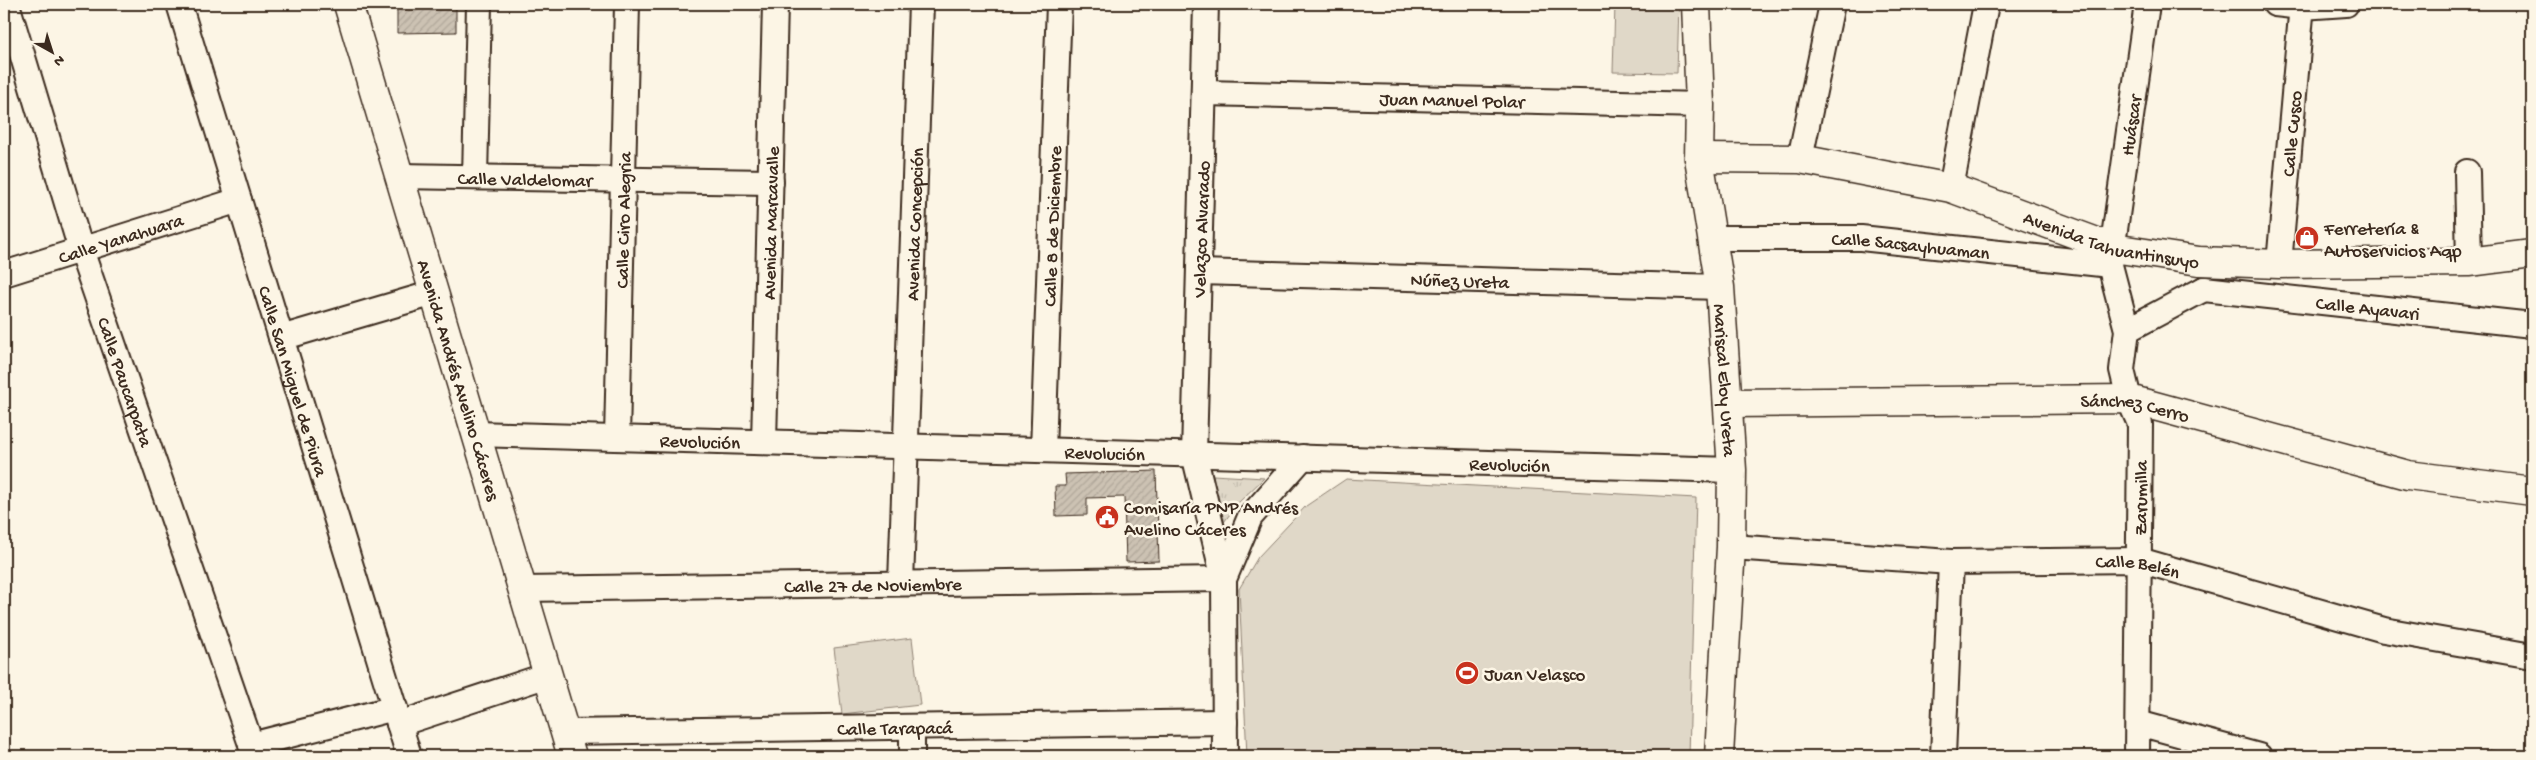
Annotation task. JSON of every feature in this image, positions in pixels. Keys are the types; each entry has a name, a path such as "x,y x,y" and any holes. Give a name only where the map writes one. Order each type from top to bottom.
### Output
{"street":[{"name":"Calle Paucarpata","path":"7,4 81,250 253,751"},
{"name":"Calle San Miguel de Piura","path":"179,4 409,756"},
{"name":"Avenida Andrés Avelino Cáceres","path":"348,4 568,744"},
{"path":"475,177 479,4"},
{"name":"Calle Ciro Alegria","path":"617,438 627,4"},
{"name":"Avenida Marcavalle","path":"764,442 775,4"},
{"name":"Avenida Concepción","path":"901,584 921,4"},
{"name":"Calle 8 de Diciembre","path":"1043,450 1059,4"},
{"name":"Velazco Alvarado","path":"1206,4 1194,454 1224,579"},
{"name":"Mariscal Eloy Ureta","path":"1696,4 1700,105 1699,158 1720,287 1732,470 1731,547 1719,756"},
{"path":"1800,159 1832,4"},
{"path":"1951,188 1986,4"},
{"name":"Huáscar","path":"2112,257 2148,4"},
{"path":"2275,4 2346,4"},
{"name":"Calle Cusco","path":"2279,264 2302,5"},
{"name":"Juan Manuel Polar","path":"1204,94 1700,105"},
{"name":"Avenida Tahuantinsuyo","path":"1699,158 1800,159 1951,188 2112,257 2279,264 2469,262 2532,254"},
{"path":"2467,172 2469,262"},
{"name":"Calle Valdelomar","path":"400,176 770,182"},
{"name":"Calle Yanahuara","path":"4,274 239,200"},
{"name":"Calle Sacsayhuaman","path":"1711,238 1861,238 2112,257"},
{"name":"Zarumilla","path":"2112,257 2127,330 2122,370 2129,399 2140,424 2137,756"},
{"path":"2127,330 2204,289 2199,260"},
{"name":"Núñez Ureta","path":"1199,272 1720,287"},
{"name":"Calle Ayavari","path":"2204,289 2532,325"},
{"path":"281,338 434,293"},
{"name":"Sánchez Cerro","path":"1728,403 2129,399 2408,476 2532,490"},
{"name":"Revolución","path":"476,434 905,444 1043,450 1732,470"},
{"path":"1225,756 1224,579 1250,517 1303,458"},
{"name":"Calle Belén","path":"1731,547 1951,562 2139,560 2384,630 2532,656"},
{"path":"1943,756 1951,562"},
{"name":"Calle 27 de Noviembre","path":"522,590 1224,579"},
{"path":"253,751 397,716 548,675"},
{"name":"Calle Tarapacá","path":"568,744 912,727 1225,722"},
{"path":"2138,723 2259,756"},
{"path":"912,727 912,756"}],"green space":[{"path":"1615,4 1679,4 1677,73 1613,72"},
{"path":"1213,475 1264,478 1238,503 1219,529"},
{"name":"Juan Velasco","path":"1346,479 1696,498 1689,756 1247,756 1239,589 1258,557 1306,506"},
{"path":"912,638 920,705 842,714 834,648"}],"building":[{"path":"397,4 456,4 456,32 397,33"},
{"path":"1156,471 1159,561 1126,562 1124,497 1087,498 1087,515 1056,516 1055,486 1066,486 1065,474"},
{"path":"2393,750 2422,755 2422,756 2392,756"},
{"path":"2489,750 2506,753 2506,756 2488,756"}],"place":[{"name":"Ferretería & Autoservicios Aqp","path":"2307,238"},
{"name":"Comisaría PNP Andrés Avelino Cáceres","path":"1107,517"},
{"name":"Juan Velasco","path":"1467,673"}]}
